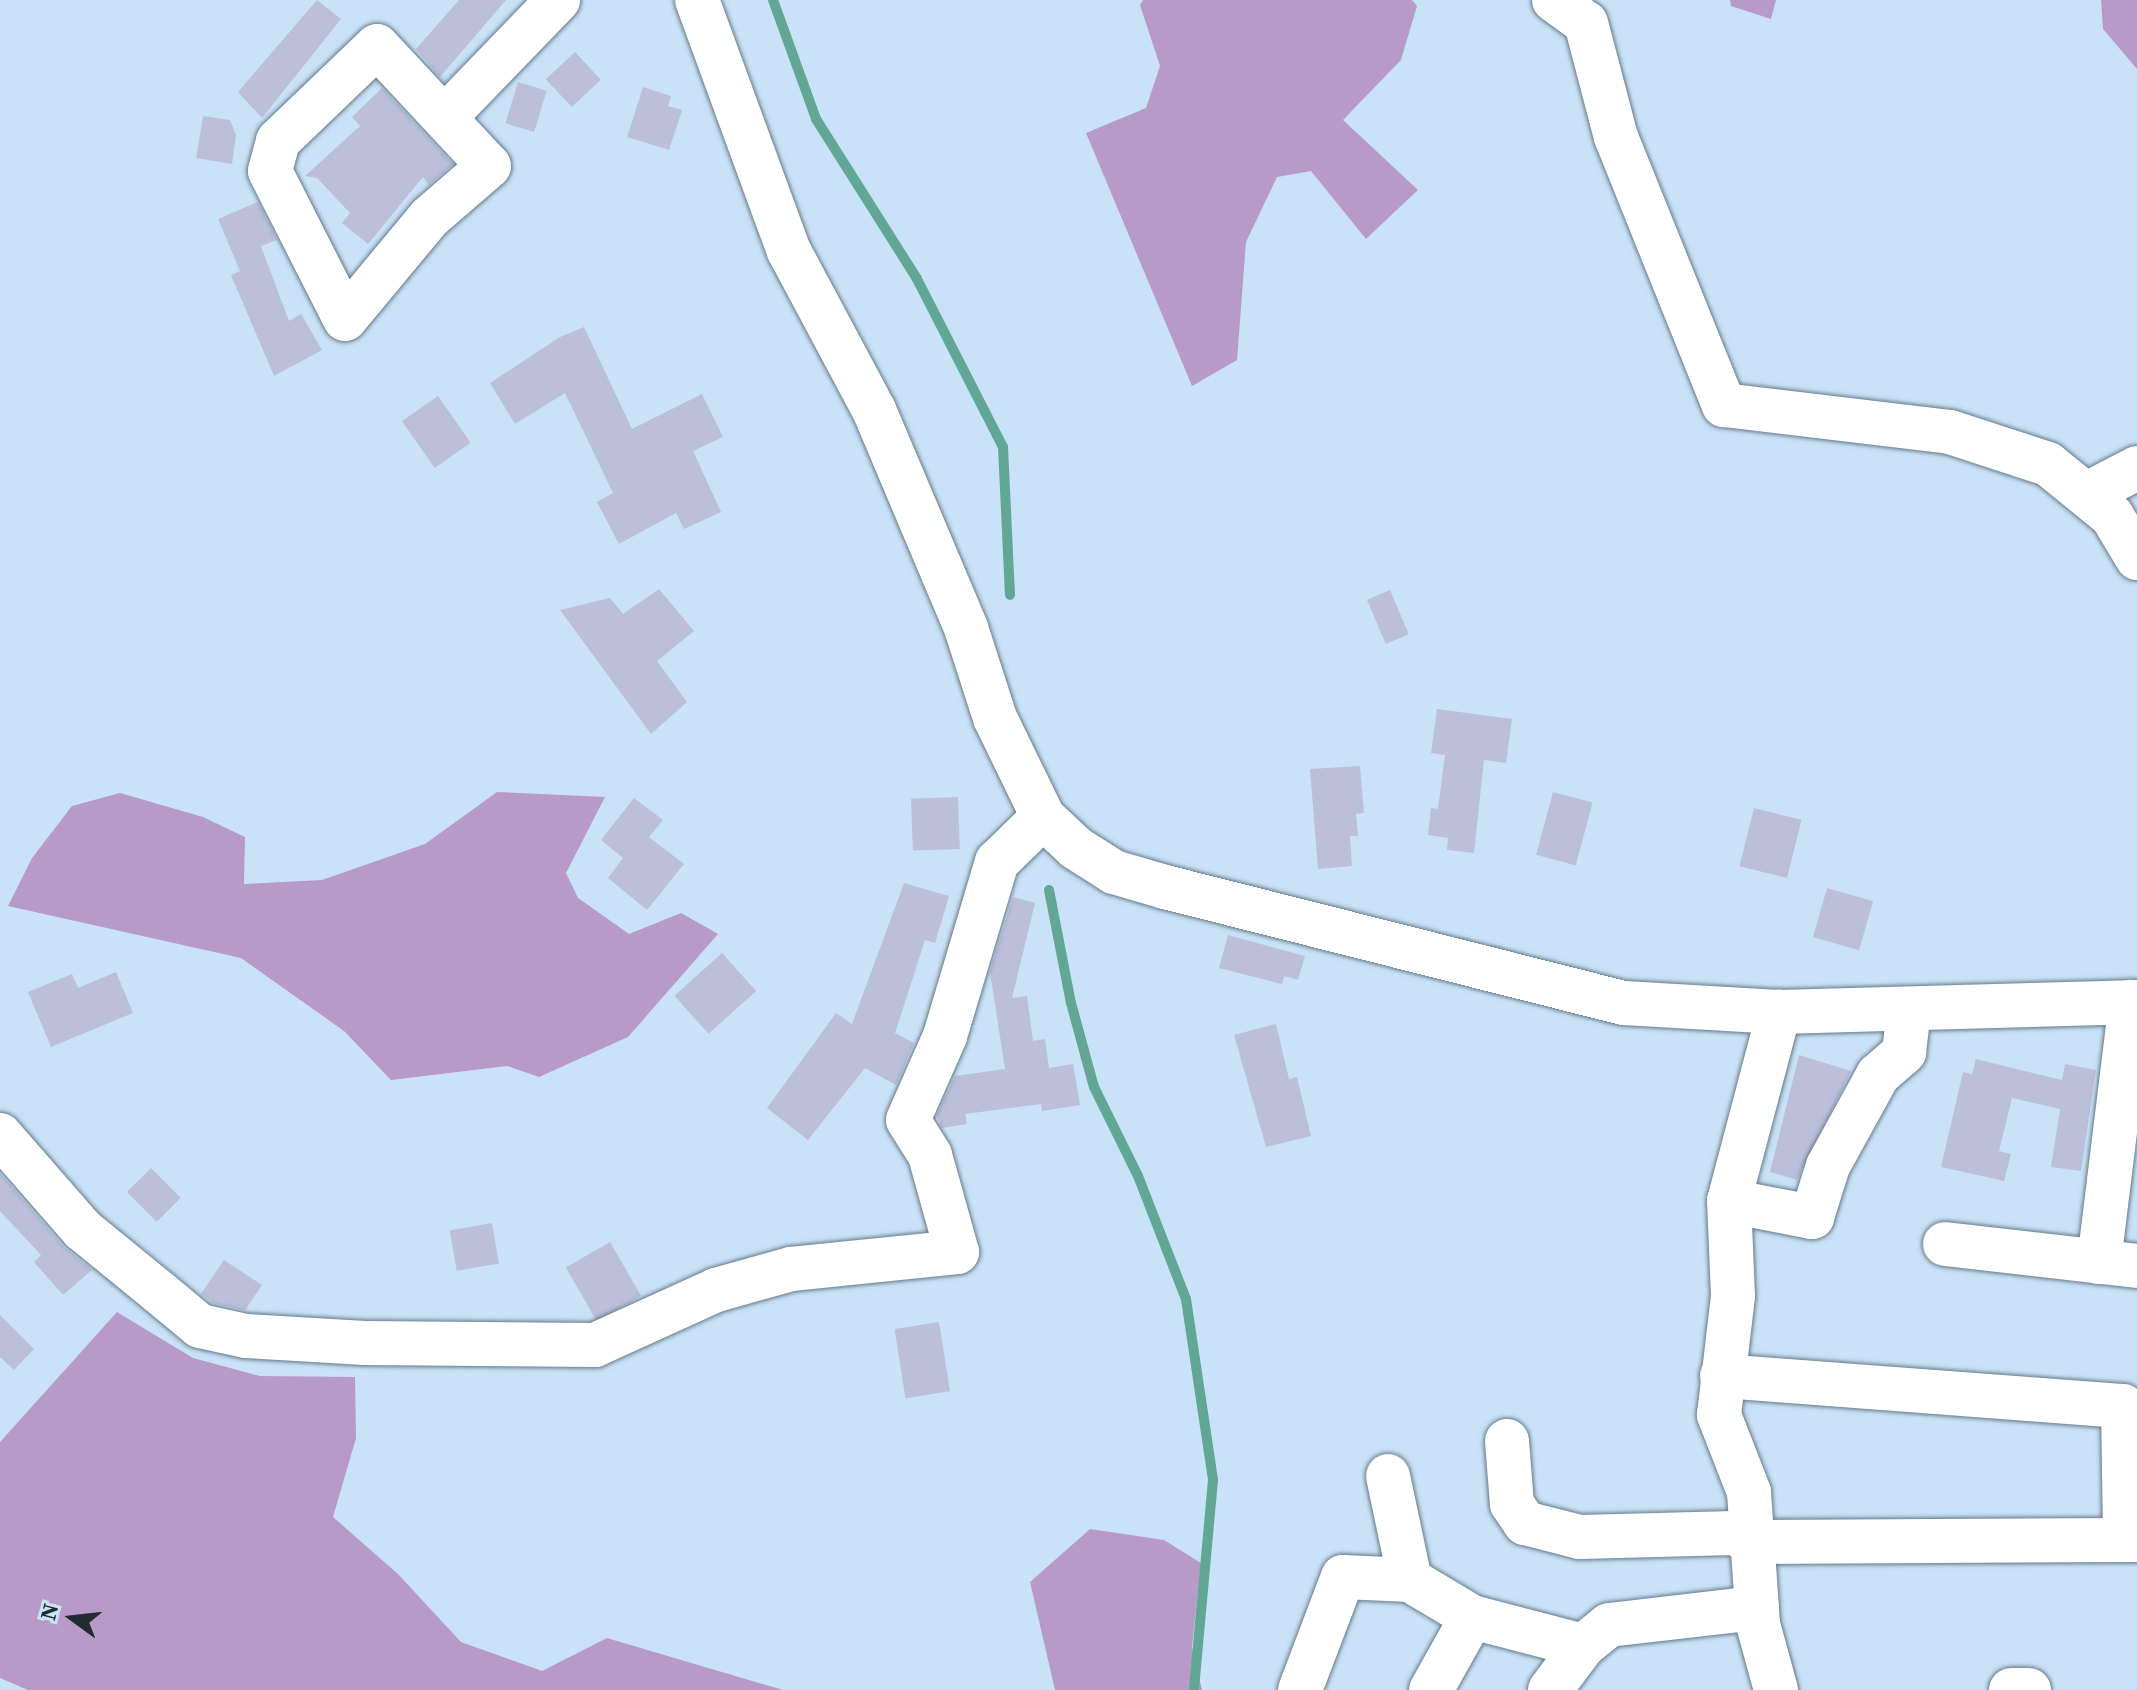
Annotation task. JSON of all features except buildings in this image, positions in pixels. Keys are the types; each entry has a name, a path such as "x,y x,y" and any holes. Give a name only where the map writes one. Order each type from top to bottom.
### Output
{"street":[{"path":"447,115 558,0"},
{"path":"697,0 789,251 874,410 966,628 995,718 1043,817 1076,848 1114,872 1624,1003 1779,1012 2134,1002 2118,1264 1945,1244"},
{"path":"1554,0 1586,23 1616,137 1724,405 1950,432 2048,464 2112,516 2137,558"},
{"path":"377,46 447,115 489,166 429,218 345,319 270,171 278,141 377,46"},
{"path":"2087,494 2137,468"},
{"path":"0,1135 83,1230 200,1326 246,1336 365,1343 595,1345 716,1290 791,1269 957,1252 930,1155 908,1120 945,1036 997,862 1043,817"},
{"path":"1729,1201 1812,1217 1835,1153 1878,1075 1904,1052 1909,1010"},
{"path":"1776,1690 1757,1608 1749,1492 1719,1415 1733,1296 1729,1201 1779,1012"},
{"path":"1507,1441 1512,1504 1525,1523 1580,1537 1734,1533 1752,1542 2131,1540 2123,1406 1722,1376"},
{"path":"1388,1476 1410,1580"},
{"path":"1300,1690 1343,1577 1410,1580 1472,1617 1583,1646"},
{"path":"1550,1690 1583,1646 1609,1625 1757,1608"},
{"path":"1431,1690 1472,1617"},
{"path":"2011,1690 2029,1690"}],"shaded area":[{"path":"1143,0 1412,0 1417,6 1401,60 1343,120 1418,190 1366,239 1311,171 1277,177 1246,242 1237,360 1192,386 1086,133 1146,108 1160,66 1140,5"},
{"path":"1730,0 1776,0 1771,19 1731,6"},
{"path":"2101,0 2137,0 2137,69 2103,29"},
{"path":"497,792 605,797 566,873 578,898 629,934 681,913 718,934 628,1037 539,1077 507,1066 391,1080 344,1031 241,958 8,906 32,858 72,806 120,793 203,817 245,837 244,884 322,880 425,844"},
{"path":"117,1312 193,1358 260,1376 355,1377 356,1438 333,1517 398,1574 461,1642 542,1671 607,1638 783,1690 28,1690 0,1678 0,1442"},
{"path":"1090,1529 1164,1540 1201,1563 1192,1647 1202,1690 1055,1690 1030,1582"}],"waterway":[{"path":"773,0 816,119 917,279 1003,447 1010,595"},
{"path":"1049,890 1071,1003 1094,1087 1138,1176 1186,1299 1213,1480 1194,1690"}]}
